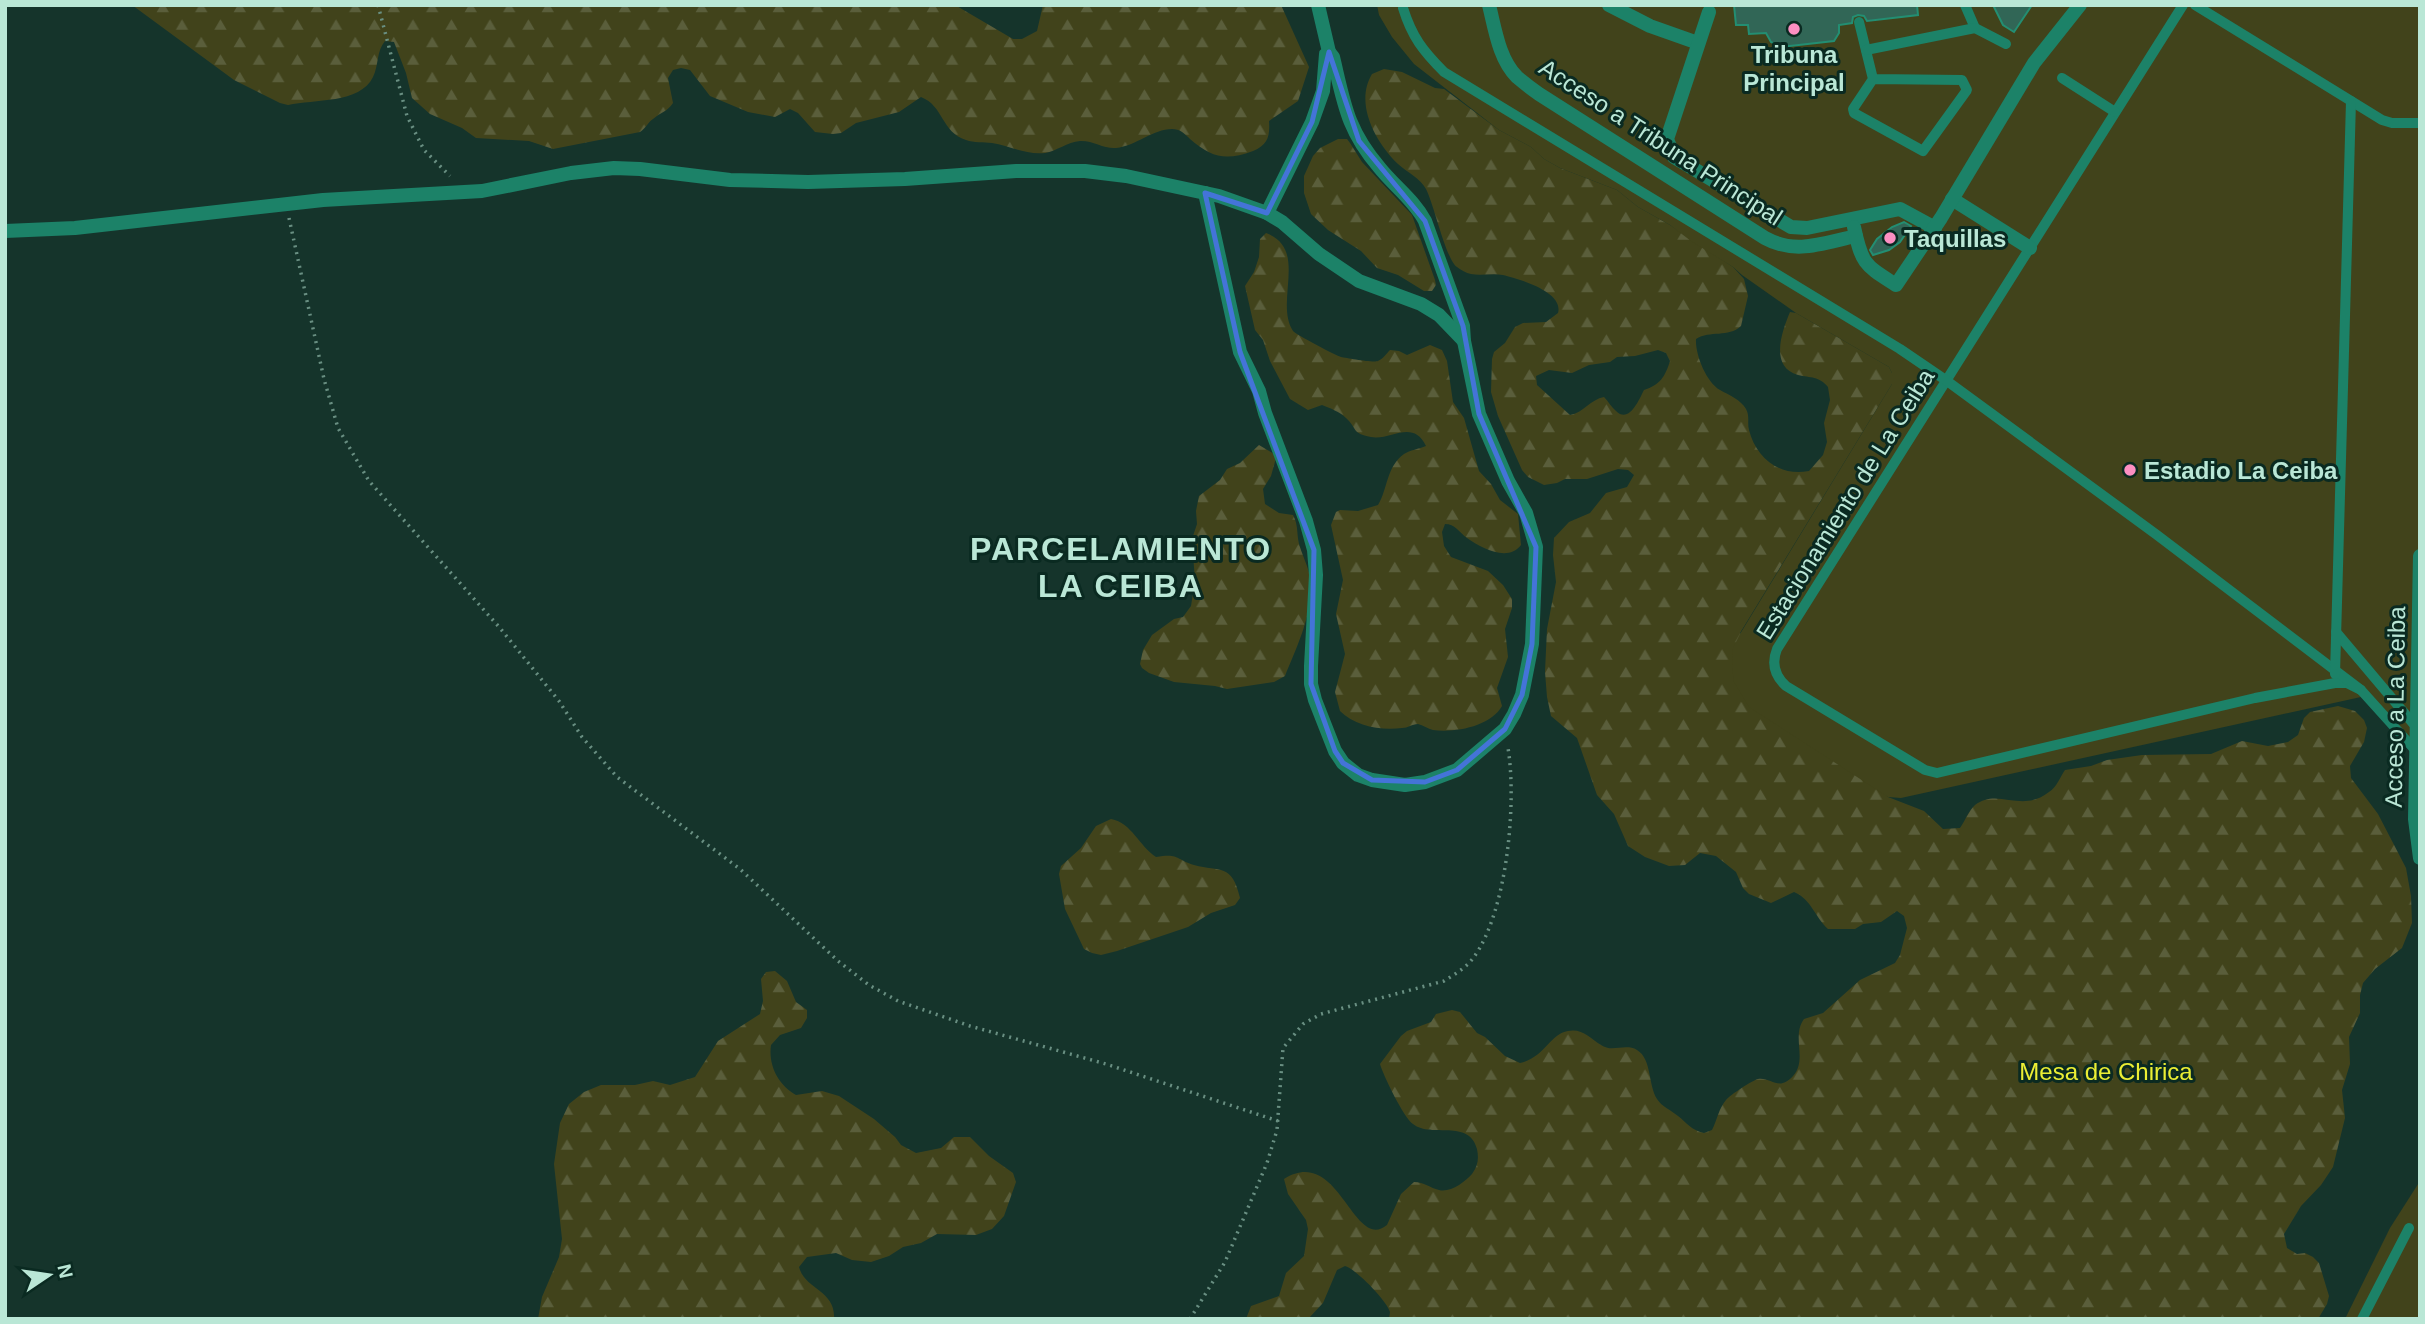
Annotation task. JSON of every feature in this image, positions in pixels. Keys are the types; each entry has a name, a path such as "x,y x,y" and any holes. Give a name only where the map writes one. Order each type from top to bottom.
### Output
{"street":[{"path":"1205,193 1240,352 1259,391 1314,550 1316,575 1311,684 1335,751 1343,763 1359,775 1372,780 1405,785 1426,782 1457,770 1505,729 1522,695 1532,644 1535,547 1526,513 1498,461 1479,414 1463,326 1425,221 1419,210 1396,188 1359,141 1349,121 1318,5"},
{"name":"Acceso a Tribuna Principal","path":"1489,5 1498,42 1517,77 1539,94 1765,238 1780,246 1794,248 1856,236"},
{"path":"1609,5 1650,26 1698,43"},
{"path":"1853,219 1860,252 1866,265 1896,285 1935,228 2034,63 2080,5"},
{"name":"Acceso a Tribuna Principal","path":"1709,12 1667,139 1674,157 1791,227 1807,228 1900,209 1935,228"},
{"path":"1267,213 1312,122 1323,91 1329,52"},
{"path":"5,231 75,229 286,205 471,192 505,188 571,173 614,168 730,180 808,182 1056,170 1126,176 1248,205 1282,222 1319,254 1359,281 1421,304 1439,315 1464,341"},
{"path":"1952,199 2030,248"},
{"name":"Acceso a La Ceiba","path":"2420,556 2415,819 2420,858"}],"lane":[{"path":"1965,5 1975,28"},
{"name":"Estacionamiento de La Ceiba","path":"2183,5 1777,649 1773,665 1786,686 1925,770 1937,773 2255,698 2335,683 2347,683 2361,690"},
{"path":"2195,5 2382,120 2392,123 2420,123"},
{"path":"1403,8 1409,28 1419,45 1444,72 1900,349 1947,381 2157,535 2361,690 2416,751"},
{"path":"1859,22 1873,79 1853,109 1854,113 1923,151 1967,90 1962,80 1873,79"},
{"path":"1866,50 1975,28 2006,44"},
{"path":"2062,78 2115,112"},
{"path":"2335,683 2351,101"},
{"path":"2336,632 2417,728"},
{"path":"2362,1319 2409,1228"}],"path":[{"path":"378,5 404,104 416,136 437,164 471,192"},
{"path":"286,205 318,352 338,428 369,481 500,628 559,701 582,737 617,777 740,869 838,961 869,985 898,1001 970,1026 1105,1064 1278,1121"},
{"path":"1189,1319 1225,1262 1267,1163 1278,1121 1283,1048 1303,1024 1321,1014 1444,981 1459,972 1473,958 1493,918 1506,850 1511,794 1505,729"}],"highlighted area":[{"path":"1329,52 1359,141 1425,221 1463,326 1479,414 1536,547 1532,644 1522,695 1505,729 1457,770 1425,782 1372,780 1343,763 1335,751 1311,684 1314,550 1240,352 1205,193 1267,213 1312,122"}],"green space":[{"path":"132,5 955,5 1013,39 1022,39 1037,31 1043,5 1281,5 1309,67 1298,101 1269,121 1265,143 1253,151 1227,157 1212,154 1182,132 1172,129 1123,147 1107,147 1080,141 1045,153 1025,152 992,143 969,141 958,136 934,106 921,97 899,112 856,123 841,133 815,132 798,113 790,109 775,117 748,112 710,96 690,70 681,68 673,70 668,78 673,103 640,132 553,149 529,141 476,138 462,128 430,114 412,98 394,42 385,41 373,77 367,86 358,92 335,99 288,105 234,80"},
{"name":"Estadio La Ceiba","path":"1377,5 2420,5 2420,556 2416,751 2361,697 1901,798 1888,797 1749,707 1734,682 1733,648 1892,384 1889,367 1796,313 1733,267 1638,207 1617,190 1560,168 1531,147 1499,130 1414,64 1392,37 1379,15"},
{"name":"Mesa de Chirica","path":"1384,69 1402,72 1435,88 1444,89 1499,130 1531,147 1544,159 1617,190 1638,207 1733,267 1744,279 1748,296 1741,326 1730,332 1701,336 1696,339 1697,352 1710,381 1744,406 1752,440 1757,449 1763,457 1779,468 1809,471 1823,455 1827,442 1824,423 1830,400 1828,387 1821,381 1789,371 1783,364 1781,338 1790,312 1889,367 1892,384 1740,633 1888,797 1924,811 1943,829 1960,828 1973,807 1984,800 1992,798 2029,801 2039,798 2054,787 2065,770 2142,755 2211,754 2242,741 2268,746 2288,742 2298,735 2304,718 2310,712 2338,706 2355,711 2364,720 2367,728 2364,742 2350,766 2351,778 2378,814 2406,868 2412,923 2402,948 2375,969 2363,983 2360,1013 2349,1037 2350,1064 2342,1090 2345,1118 2333,1167 2321,1185 2301,1206 2284,1234 2287,1248 2297,1254 2305,1253 2319,1263 2329,1296 2318,1319 1389,1319 1388,1307 1377,1293 1345,1266 1337,1270 1323,1303 1308,1319 1246,1319 1251,1306 1279,1296 1286,1273 1304,1256 1308,1229 1306,1220 1288,1194 1284,1179 1303,1172 1319,1175 1332,1186 1364,1225 1375,1230 1387,1225 1401,1194 1414,1182 1443,1191 1461,1183 1474,1171 1478,1156 1473,1140 1458,1131 1430,1130 1413,1124 1404,1114 1389,1086 1380,1064 1407,1031 1431,1022 1436,1014 1452,1010 1460,1012 1477,1033 1505,1056 1520,1063 1535,1056 1562,1033 1573,1030 1582,1032 1605,1047 1632,1048 1645,1059 1659,1102 1692,1128 1704,1133 1712,1130 1726,1100 1742,1088 1758,1079 1783,1083 1793,1076 1799,1062 1799,1033 1804,1019 1823,1013 1860,980 1895,963 1900,955 1907,928 1904,916 1897,911 1881,922 1863,924 1855,929 1828,929 1805,899 1794,892 1771,903 1749,894 1743,888 1736,872 1716,856 1700,853 1685,865 1669,866 1645,857 1628,846 1614,814 1597,795 1577,738 1551,716 1545,672 1547,629 1556,582 1554,538 1569,522 1590,513 1606,493 1627,487 1634,475 1628,470 1618,469 1587,479 1565,479 1544,485 1528,477 1522,470 1498,416 1491,392 1492,359 1494,352 1505,343 1515,327 1523,323 1546,322 1558,313 1558,306 1547,293 1529,283 1503,275 1469,274 1453,262 1426,189 1398,164 1375,134 1365,98 1372,74","holes":["1658,350 1666,353 1670,361 1664,376 1654,386 1644,390 1633,409 1625,415 1616,411 1604,397 1570,415 1537,385 1536,376 1549,370 1572,373 1589,365 1610,362 1617,357"]},
{"path":"1338,139 1347,139 1362,162 1412,215 1435,280 1436,285 1432,291 1424,291 1398,275 1377,268 1361,251 1328,230 1311,214 1304,193 1304,176 1313,156 1320,148"},
{"path":"1266,233 1279,241 1286,251 1288,319 1295,333 1341,357 1366,361 1378,361 1390,350 1407,355 1430,345 1442,350 1447,361 1453,402 1464,418 1479,471 1500,500 1518,514 1521,545 1509,553 1488,550 1448,524 1445,524 1442,532 1444,546 1451,557 1488,571 1503,585 1512,599 1505,629 1508,657 1497,688 1502,706 1490,719 1472,727 1433,730 1418,724 1386,729 1361,724 1340,711 1335,692 1345,654 1336,614 1343,580 1331,525 1336,512 1340,510 1358,511 1378,505 1398,459 1426,446 1415,433 1378,437 1365,435 1357,432 1346,418 1335,410 1322,405 1308,410 1290,399 1270,361 1263,340 1255,330 1245,286 1259,257 1260,239"},
{"path":"1259,445 1276,458 1271,476 1263,489 1265,504 1279,513 1293,515 1310,577 1308,614 1285,676 1274,682 1227,689 1174,682 1149,673 1140,664 1143,650 1152,635 1174,619 1183,617 1191,606 1195,581 1192,539 1197,524 1199,496 1220,480 1227,469 1240,463"},
{"path":"1111,819 1130,830 1156,857 1173,856 1194,865 1218,869 1229,874 1240,898 1235,905 1211,913 1188,927 1117,951 1101,955 1084,949 1065,909 1059,874 1061,866 1081,848 1096,826"},
{"path":"775,971 787,981 796,1002 807,1010 807,1018 801,1028 780,1035 771,1045 773,1067 784,1086 796,1095 822,1091 839,1096 874,1119 901,1145 916,1153 941,1148 954,1137 970,1137 989,1156 1013,1173 1016,1182 1004,1216 992,1229 976,1235 937,1234 871,1262 852,1260 836,1253 807,1257 799,1267 802,1275 830,1302 834,1319 538,1319 542,1297 559,1257 562,1239 554,1164 560,1123 569,1104 584,1092 601,1085 635,1085 653,1081 670,1085 695,1077 718,1041 760,1014 763,1001 761,979 766,972"},
{"path":"2420,1181 2420,1319 2345,1319 2390,1228"}],"building":[{"name":"Tribuna Principal","path":"1734,5 1917,5 1918,15 1867,21 1864,16 1858,15 1853,17 1852,23 1839,25 1839,33 1834,41 1781,47 1771,42 1766,33 1749,34 1748,25 1736,25"},
{"path":"1993,5 2032,5 2014,32 2003,25"},
{"name":"Taquillas","path":"1904,222 1911,226 1900,242 1889,250 1873,255 1870,250 1877,239 1892,227"}],"place":[{"name":"Tribuna Principal","path":"1794,29"},
{"name":"Taquillas","path":"1890,238"},
{"name":"Estadio La Ceiba","path":"2130,470"}],"district":[{"name":"PARCELAMIENTO LA CEIBA","path":"1121,568"}]}
